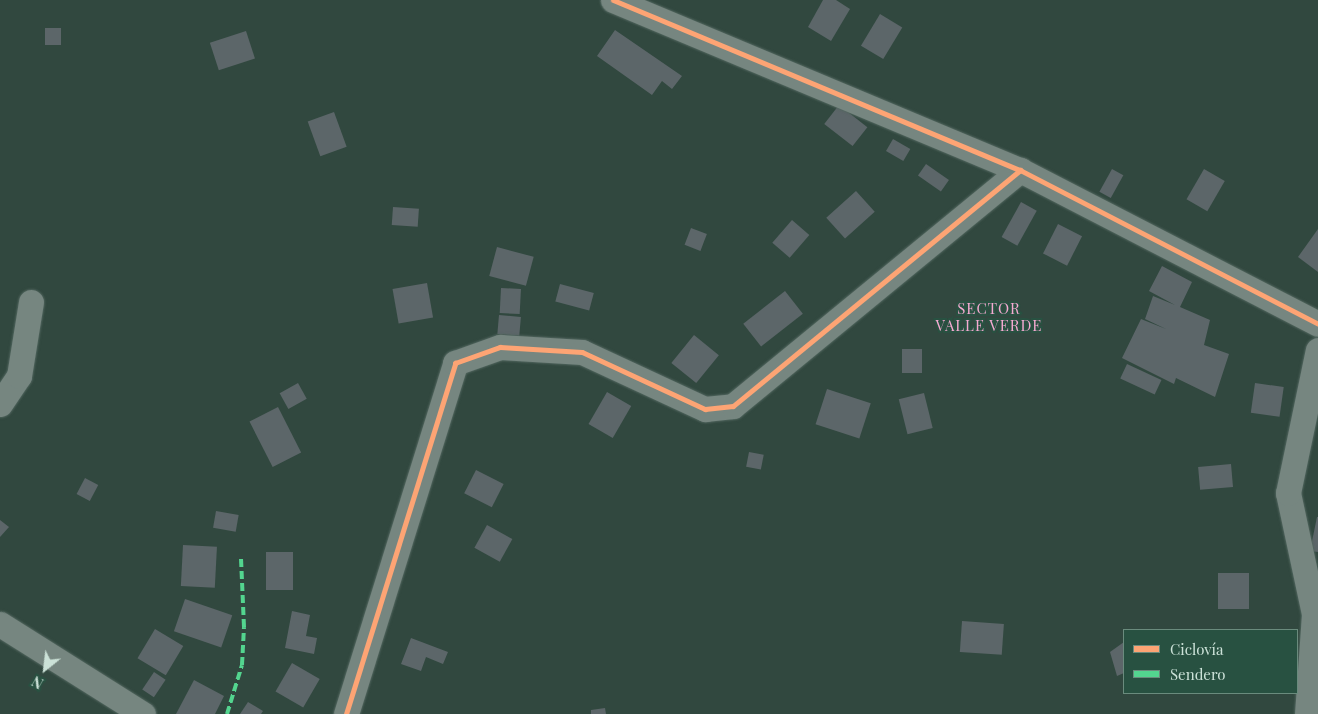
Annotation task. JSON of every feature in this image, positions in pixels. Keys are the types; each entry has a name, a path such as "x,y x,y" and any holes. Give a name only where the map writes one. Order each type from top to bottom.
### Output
{"street":[{"path":"613,0 1020,170 1318,324"},
{"path":"346,714 455,364 500,347 582,352 704,409 733,406 1020,170"},
{"path":"0,404 19,376 31,302"},
{"path":"1307,714 1314,614 1288,493 1318,350"},
{"path":"0,624 143,714"}],"building":[{"path":"823,0 836,0 850,9 831,41 808,27"},
{"path":"880,14 902,27 883,59 861,46"},
{"path":"45,28 61,28 61,45 45,45"},
{"path":"615,30 682,76 672,89 662,81 652,95 597,56"},
{"path":"246,31 255,59 219,70 210,43"},
{"path":"839,105 867,127 853,146 824,124"},
{"path":"334,112 347,147 320,156 308,122"},
{"path":"893,139 910,149 903,161 886,151"},
{"path":"926,164 949,180 941,192 918,175"},
{"path":"1112,169 1123,175 1111,198 1099,192"},
{"path":"1204,169 1225,181 1207,211 1186,199"},
{"path":"856,191 875,212 845,239 826,218"},
{"path":"1021,202 1037,211 1017,246 1002,237"},
{"path":"393,207 419,209 418,227 392,225"},
{"path":"792,220 809,235 790,258 772,243"},
{"path":"1058,224 1082,236 1067,266 1043,253"},
{"path":"691,228 707,234 700,251 685,245"},
{"path":"1318,229 1318,272 1298,257"},
{"path":"497,247 534,257 526,286 489,276"},
{"path":"1162,266 1192,282 1180,307 1210,320 1204,345 1229,354 1215,397 1176,378 1174,384 1122,358 1141,319 1166,329 1145,319 1153,296 1175,305 1149,291"},
{"path":"427,283 433,317 399,324 393,289"},
{"path":"560,284 594,293 589,310 555,301"},
{"path":"501,288 521,289 520,314 500,313"},
{"path":"785,291 803,314 761,346 743,324"},
{"path":"499,315 521,317 519,336 497,334"},
{"path":"694,335 719,355 696,383 671,363"},
{"path":"902,349 922,349 922,373 902,373"},
{"path":"1127,364 1161,380 1155,395 1120,379"},
{"path":"298,383 307,399 288,409 280,393"},
{"path":"1255,383 1284,387 1280,417 1251,413"},
{"path":"827,389 871,403 859,438 816,424"},
{"path":"607,392 631,406 613,438 588,424"},
{"path":"924,393 933,428 907,434 899,399"},
{"path":"278,407 301,452 273,467 249,422"},
{"path":"749,452 764,455 761,470 746,467"},
{"path":"1231,464 1233,487 1200,490 1198,467"},
{"path":"476,470 504,484 492,507 464,493"},
{"path":"85,478 98,485 90,501 77,494"},
{"path":"216,511 239,515 236,532 213,528"},
{"path":"1318,517 1318,552 1310,551"},
{"path":"0,520 9,527 0,537"},
{"path":"487,525 512,539 500,562 474,548"},
{"path":"183,545 217,547 215,588 181,586"},
{"path":"266,552 293,552 293,590 266,590"},
{"path":"1218,573 1249,573 1249,609 1218,609"},
{"path":"185,599 232,615 221,647 174,631"},
{"path":"292,611 310,615 306,636 317,638 314,654 285,648"},
{"path":"962,621 1004,624 1002,655 960,652"},
{"path":"155,629 183,646 166,675 137,658"},
{"path":"411,638 448,652 443,664 426,657 421,671 401,664"},
{"path":"1123,643 1123,673 1117,676 1110,652"},
{"path":"292,663 320,679 303,708 276,692"},
{"path":"154,672 166,680 154,697 142,689"},
{"path":"194,680 224,696 215,714 176,714"},
{"path":"248,702 263,711 261,714 240,714"},
{"path":"605,708 606,714 591,714 591,710"}],"marked path":[{"path":"227,714 242,665 244,627 241,557"}],"cycle path":[{"path":"613,0 1020,170"},
{"path":"346,714 455,363 500,347 582,352 705,409 733,406 1020,170 1318,324"}],"district":[{"name":"SECTOR VALLE VERDE","path":"989,316"}]}
